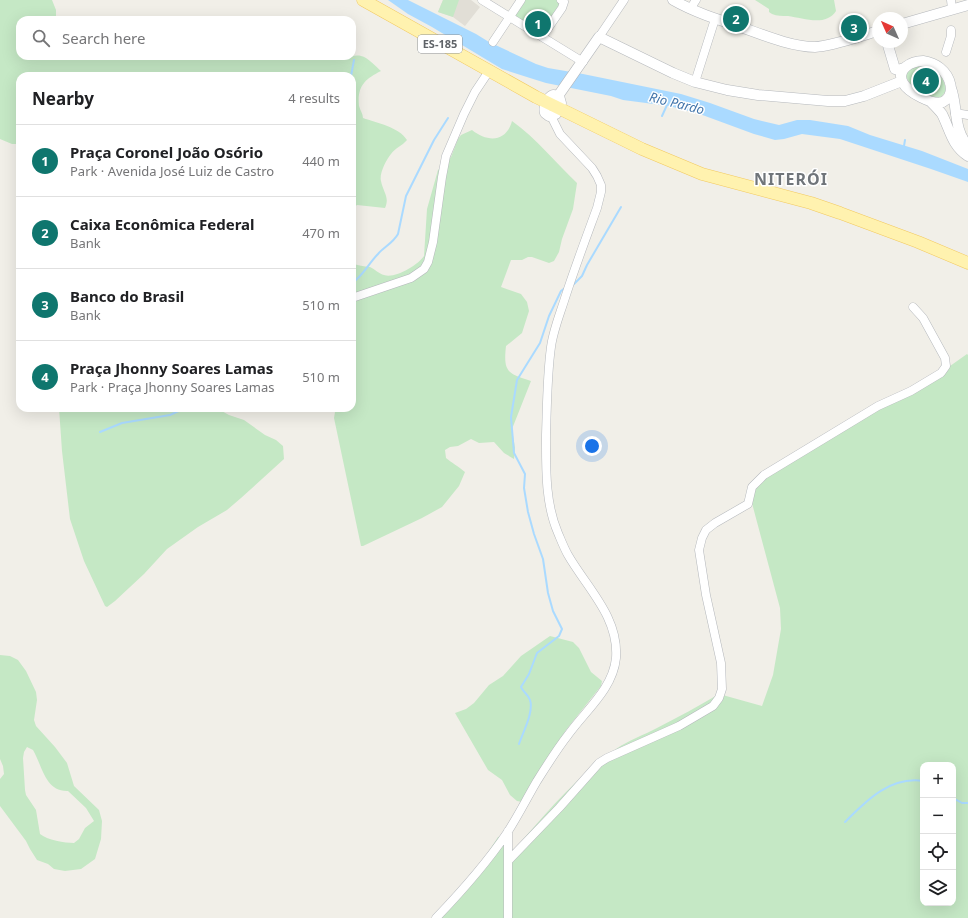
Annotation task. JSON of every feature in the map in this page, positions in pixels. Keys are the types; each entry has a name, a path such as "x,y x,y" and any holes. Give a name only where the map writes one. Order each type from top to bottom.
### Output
{"main road":[{"name":"ES-185","path":"362,0 519,87"},
{"path":"519,87 642,149 702,174 811,203 918,242 968,263"},
{"path":"519,87 541,94 553,103"}],"street":[{"path":"482,0 582,62"},
{"path":"493,42 521,0"},
{"path":"542,37 562,8 564,2 561,0"},
{"path":"436,918 462,892 484,865 508,831 539,778 569,734 606,686 616,659 616,645 612,628 602,605 568,555 557,531 548,492 546,452 551,347 559,317 597,208 601,192 601,185 592,168 560,134 553,103 624,0"},
{"path":"673,0 715,19 787,42 815,47 872,33"},
{"path":"690,9 696,0"},
{"path":"908,22 958,4"},
{"path":"695,82 715,19"},
{"path":"946,52 951,36 951,30"},
{"path":"599,38 695,82 727,90 758,95 845,101 864,96 902,81"},
{"path":"889,48 895,69 898,70 904,68 909,64 918,61 933,63 944,72 953,95 959,131 968,146"},
{"path":"904,68 902,81 908,88 931,102 942,114 954,142 958,148 968,156"},
{"path":"356,297 411,278 424,269 428,262 433,242 446,156 475,92 489,71"},
{"path":"931,102 940,103 947,99 951,92 950,86"},
{"path":"956,113 968,115"},
{"path":"509,860 559,808 599,763 679,726 713,706 720,698 722,689 721,664 706,595 699,550 702,538 706,530 715,523 748,504 752,487 764,475 878,406 941,373 946,366 945,358 923,318 913,307"},
{"path":"508,831 508,918"}],"shaded area":[{"path":"443,0 471,0 480,7 465,26 453,17 438,12"}],"green space":[{"path":"0,0 52,0 56,10 56,16 16,16 16,60 356,60 356,56 364,57 372,62 381,71 366,80 359,93 359,106 363,118 399,132 407,140 393,152 383,167 381,181 386,194 387,201 385,208 356,206 356,72 16,72 16,144 0,139"},
{"path":"443,0 459,0 453,17 438,12"},
{"path":"525,0 558,0 561,3 542,32 514,16"},
{"path":"755,0 834,0 836,11 832,16 826,19 807,20 772,14 769,12 769,9"},
{"path":"923,66 932,69 942,78 946,91 941,97 927,95 912,85 907,79 907,73 911,69"},
{"path":"512,121 538,143 577,183 573,209 559,252 554,261 549,263 532,257 522,260 511,260 501,287 521,294 527,302 529,311 522,333 506,346 505,355 505,362 512,374 531,381 512,429 515,448 514,459 504,453 494,442 479,443 471,439 458,446 450,447 445,450 446,458 465,472 459,486 442,507 422,518 361,546 334,418 335,412 356,412 356,264 370,267 389,276 400,273 412,267 421,260 424,256 427,209 438,170 451,157 458,139 461,135 472,130 484,137 501,137 509,128"},
{"path":"967,354 968,355 968,918 434,918 479,866 498,837 502,836 512,851 514,850 575,783 616,749 681,716 719,694 762,706 773,675 781,629 780,608 753,507 749,490 750,485 943,371"},
{"path":"59,412 223,412 244,420 265,435 276,440 283,446 284,459 227,510 198,527 167,549 144,574 107,607 105,606 84,561 70,519"},
{"path":"550,636 573,642 579,648 591,672 602,681 601,686 566,730 522,802 517,801 510,795 502,780 488,770 455,713 466,709 474,703 489,685 503,676 521,656"},
{"path":"0,655 10,656 18,660 26,671 36,692 37,700 34,720 36,726 67,763 74,786 99,810 102,821 101,839 95,859 81,869 65,871 54,869 48,864 37,860 26,841 0,806 0,779 4,774 0,759","holes":["27,747 33,750 49,782 60,790 68,791 86,808 94,821 85,828 79,839 74,843 61,842 40,834 36,810 26,795 25,790 24,752"]}],"water":[{"name":"Rio Pardo","path":"388,0 408,0 489,42 548,68 681,94 754,119 779,125 797,120 810,120 848,126 870,135 922,151 968,169 968,182 840,139 802,134 775,140 697,113 669,106 623,100 530,78 502,69 408,14"}],"waterway":[{"path":"352,72 354,60"},
{"name":"Rio Pardo","path":"662,116 667,105"},
{"path":"356,280 398,234 406,196 434,140 448,118"},
{"path":"904,146 905,140"},
{"path":"573,285 582,276 621,207"},
{"path":"519,744 531,710 530,700 521,687 529,674 537,653 559,636 562,629 553,611 548,593 543,559 528,512 524,488 525,474 514,453 511,417 517,380 540,343 549,316 561,291 565,288"},
{"path":"100,432 122,423 170,415 176,412"},
{"path":"845,822 870,798 889,786 911,780 920,781"},
{"path":"956,800 962,803 968,803"}],"place":[{"name":"Caixa Econômica Federal","path":"736,19"},
{"name":"Praça Coronel João Osório","path":"538,24"},
{"name":"Banco do Brasil","path":"854,28"},
{"name":"Praça Jhonny Soares Lamas","path":"926,81"}],"district":[{"name":"NITERÓI","path":"791,179"}]}
